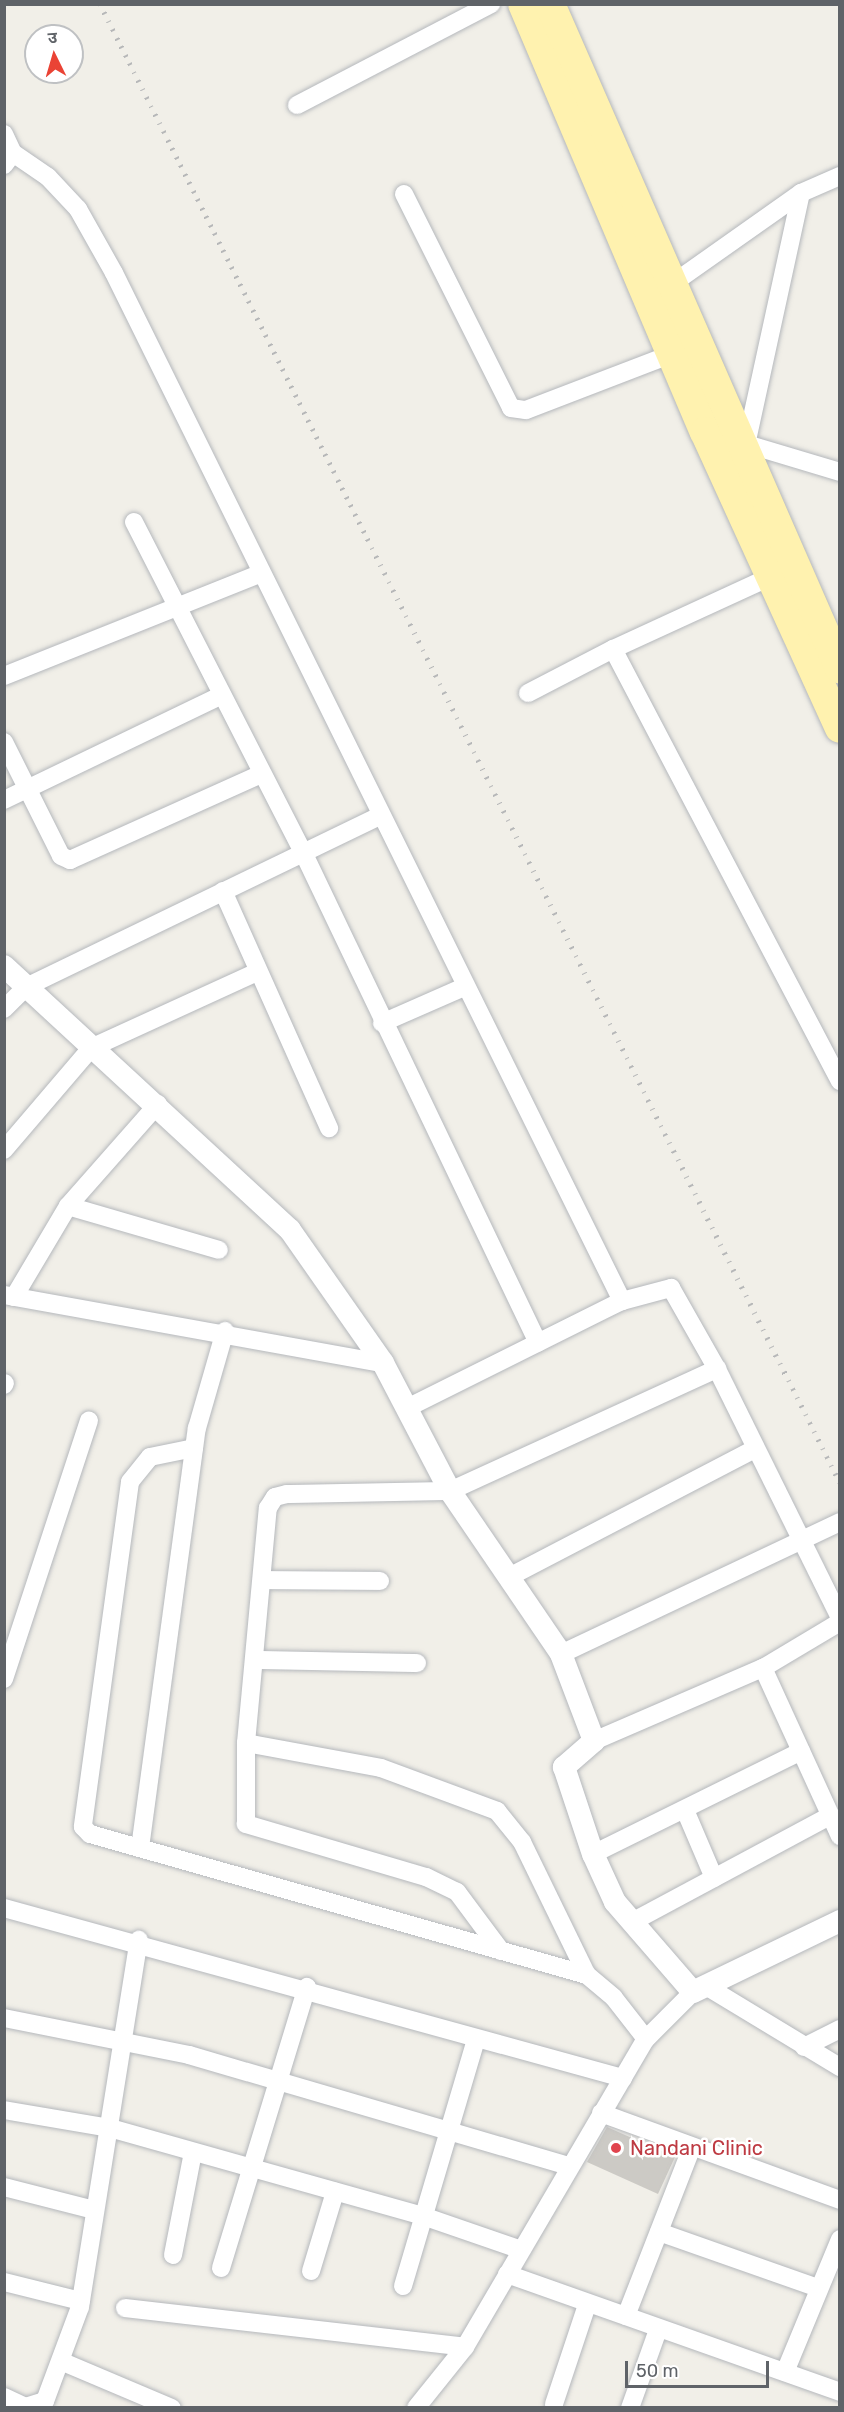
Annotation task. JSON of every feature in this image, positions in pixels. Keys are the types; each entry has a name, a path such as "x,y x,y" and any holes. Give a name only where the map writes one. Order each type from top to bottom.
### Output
{"main road":[{"path":"523,4 672,354 840,728"},
{"path":"550,4 840,668"}],"street":[{"path":"297,105 491,4"},
{"path":"4,134 9,159 48,177 78,209 622,1301"},
{"path":"672,284 801,193 840,176"},
{"path":"801,193 743,444 840,472"},
{"path":"404,194 511,408 526,410 672,354"},
{"path":"134,522 220,696 303,852 382,1023 538,1343"},
{"path":"6,672 178,609 260,574"},
{"path":"528,693 613,649 772,576"},
{"path":"613,649 839,1079"},
{"path":"4,800 220,696"},
{"path":"4,742 31,787 61,856 70,860 261,774"},
{"path":"4,1009 26,987 380,816"},
{"path":"223,891 257,972 329,1128"},
{"path":"4,966 91,1048 159,1104 290,1230 383,1363 407,1408 440,1492 509,1577 561,1654 594,1741"},
{"path":"4,1150 91,1048 257,972"},
{"path":"382,1023 464,987"},
{"path":"159,1104 68,1206 9,1296 225,1331 383,1363"},
{"path":"68,1206 219,1250"},
{"path":"407,1408 622,1301 671,1288 717,1368 840,1620 763,1668 594,1741 564,1767 593,1854 615,1902 695,1992 840,2067"},
{"path":"140,1848 194,1448 199,1419 225,1331"},
{"path":"501,1951 457,1892 426,1877 250,1828 244,1817 246,1743 257,1660 268,1508 275,1497 393,1496 440,1492 717,1368"},
{"path":"4,1679 10,1645 89,1421"},
{"path":"194,1448 150,1457 130,1482 83,1814 90,1834 587,1975"},
{"path":"509,1577 755,1449"},
{"path":"561,1654 840,1522"},
{"path":"263,1580 380,1581"},
{"path":"257,1660 417,1663"},
{"path":"763,1668 840,1836"},
{"path":"246,1743 381,1768 497,1811 522,1842 587,1975 614,1998 650,2035"},
{"path":"593,1854 801,1751"},
{"path":"685,1810 714,1878"},
{"path":"632,1922 831,1816"},
{"path":"4,1908 139,1940 307,1987 476,2039 623,2078"},
{"path":"416,2408 465,2348 568,2166 650,2035 695,1992 840,1921"},
{"path":"4,2397 35,2407 45,2401 63,2362 81,2301 139,1940"},
{"path":"221,2268 307,1987"},
{"path":"4,2018 122,2038 278,2078 568,2166"},
{"path":"804,2047 840,2029"},
{"path":"403,2286 420,2215 476,2039"},
{"path":"4,2110 110,2128 420,2215 519,2249"},
{"path":"601,2114 840,2200"},
{"path":"626,2316 692,2147"},
{"path":"173,2255 194,2152"},
{"path":"4,2187 94,2210"},
{"path":"311,2271 335,2192"},
{"path":"659,2232 818,2288"},
{"path":"785,2372 840,2239"},
{"path":"507,2274 587,2305 626,2316 658,2330 840,2392 833,2408"},
{"path":"4,2282 81,2301"},
{"path":"554,2404 587,2305"},
{"path":"125,2308 465,2348"},
{"path":"630,2408 658,2330"},
{"path":"63,2362 172,2408"}],"building":[{"path":"607,2127 675,2157 658,2194 587,2162"}],"railway":[{"path":"100,4 840,1483"}],"place":[{"name":"Nandani Clinic","path":"616,2148"}]}
